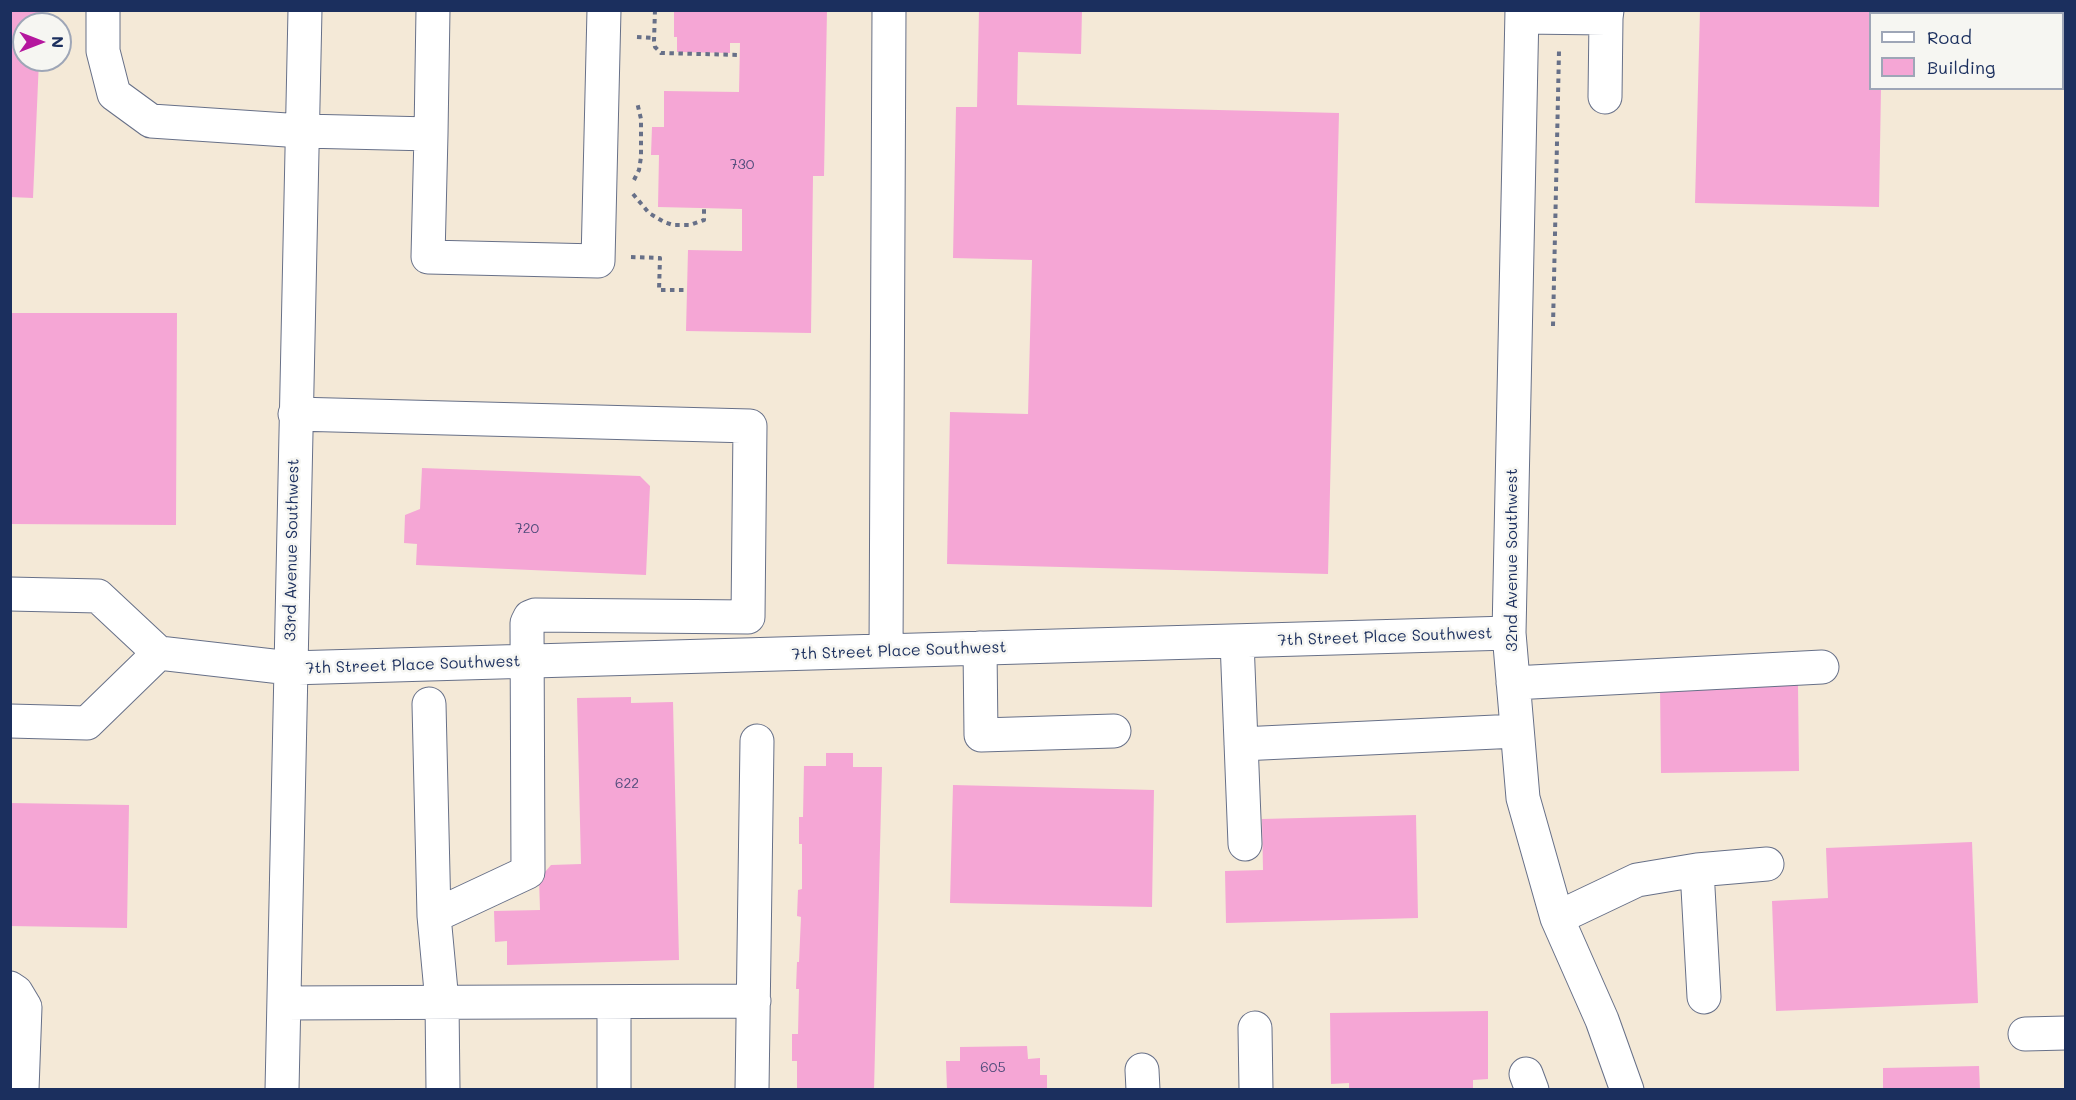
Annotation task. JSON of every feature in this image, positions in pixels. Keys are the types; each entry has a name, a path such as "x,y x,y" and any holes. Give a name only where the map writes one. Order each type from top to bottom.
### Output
{"street":[{"path":"103,10 103,51 114,94 151,121 302,131 431,134"},
{"name":"33rd Avenue Southwest","path":"282,1089 304,10"},
{"path":"433,10 428,257 598,261 604,10"},
{"path":"886,651 889,10"},
{"path":"1522,14 1560,17 1607,14 1605,97"},
{"name":"32nd Avenue Southwest","path":"1522,14 1509,633 1523,798 1557,918 1602,1020 1627,1089"},
{"path":"295,414 750,426 748,617 535,615 530,617 527,623 528,872 434,915"},
{"path":"10,594 98,596 159,652 87,723 10,722"},
{"name":"7th Street Place Southwest","path":"159,652 290,668 1509,633"},
{"path":"1238,641 1245,844"},
{"path":"980,648 981,735 1114,731"},
{"path":"1513,683 1822,667"},
{"path":"429,704 434,915 442,1002 443,1089"},
{"path":"1241,744 1517,731"},
{"path":"752,1089 757,741"},
{"path":"1557,918 1636,880 1697,870 1767,864"},
{"path":"1697,870 1704,997"},
{"path":"10,988 16,992 25,1007 22,1089"},
{"path":"284,1003 754,1001"},
{"path":"614,1002 614,1089"},
{"path":"1255,1028 1256,1089"},
{"path":"2025,1034 2066,1033"}],"path":[{"path":"655,10 655,47 661,52 740,55"},
{"path":"1553,326 1560,17"},
{"path":"629,36 654,38"},
{"path":"632,184 639,170 641,157 641,119 636,101"},
{"path":"629,189 649,213 673,225 690,225 704,220 704,208"},
{"path":"630,257 660,258 659,290 687,290"}],"building":[{"path":"10,10 41,10 41,12 12,12 12,72 38,72 33,198 10,197"},
{"path":"674,10 827,10 824,176 813,176 811,333 686,331 688,250 742,251 742,209 658,207 659,155 651,155 652,127 664,127 664,91 739,92 740,43 730,43 730,53 677,52 677,37 674,37"},
{"path":"979,10 1082,10 1081,54 1018,52 1017,105 1339,113 1328,574 947,564 950,412 1028,414 1032,260 953,258 956,107 977,107"},
{"path":"1700,10 1883,10 1883,12 1869,12 1869,90 1881,90 1879,207 1695,203"},
{"path":"10,313 177,313 176,525 10,524"},
{"path":"422,468 640,476 650,486 646,575 416,565 417,544 404,543 405,515 420,509"},
{"path":"1798,685 1799,771 1661,773 1660,686"},
{"path":"631,697 631,703 673,702 679,960 507,965 507,941 495,942 494,911 540,910 539,879 551,865 581,864 577,698"},
{"path":"826,753 853,753 853,767 882,767 874,1090 797,1090 797,1061 792,1061 792,1034 798,1034 799,989 796,989 801,917 797,916 798,890 802,889 802,844 799,844 799,817 803,817 804,766 826,766"},
{"path":"953,785 1154,790 1152,907 950,903"},
{"path":"10,803 129,805 127,928 10,926"},
{"path":"1416,815 1418,918 1226,923 1225,871 1263,870 1262,819"},
{"path":"1972,842 1978,1003 1776,1011 1772,901 1828,898 1826,848"},
{"path":"1488,1011 1488,1079 1473,1080 1473,1090 1349,1090 1349,1083 1331,1084 1330,1013"},
{"path":"1027,1046 1028,1059 1040,1058 1040,1075 1047,1075 1047,1090 947,1090 946,1061 960,1061 960,1047"},
{"path":"1979,1066 1980,1090 1883,1090 1883,1068"}]}
